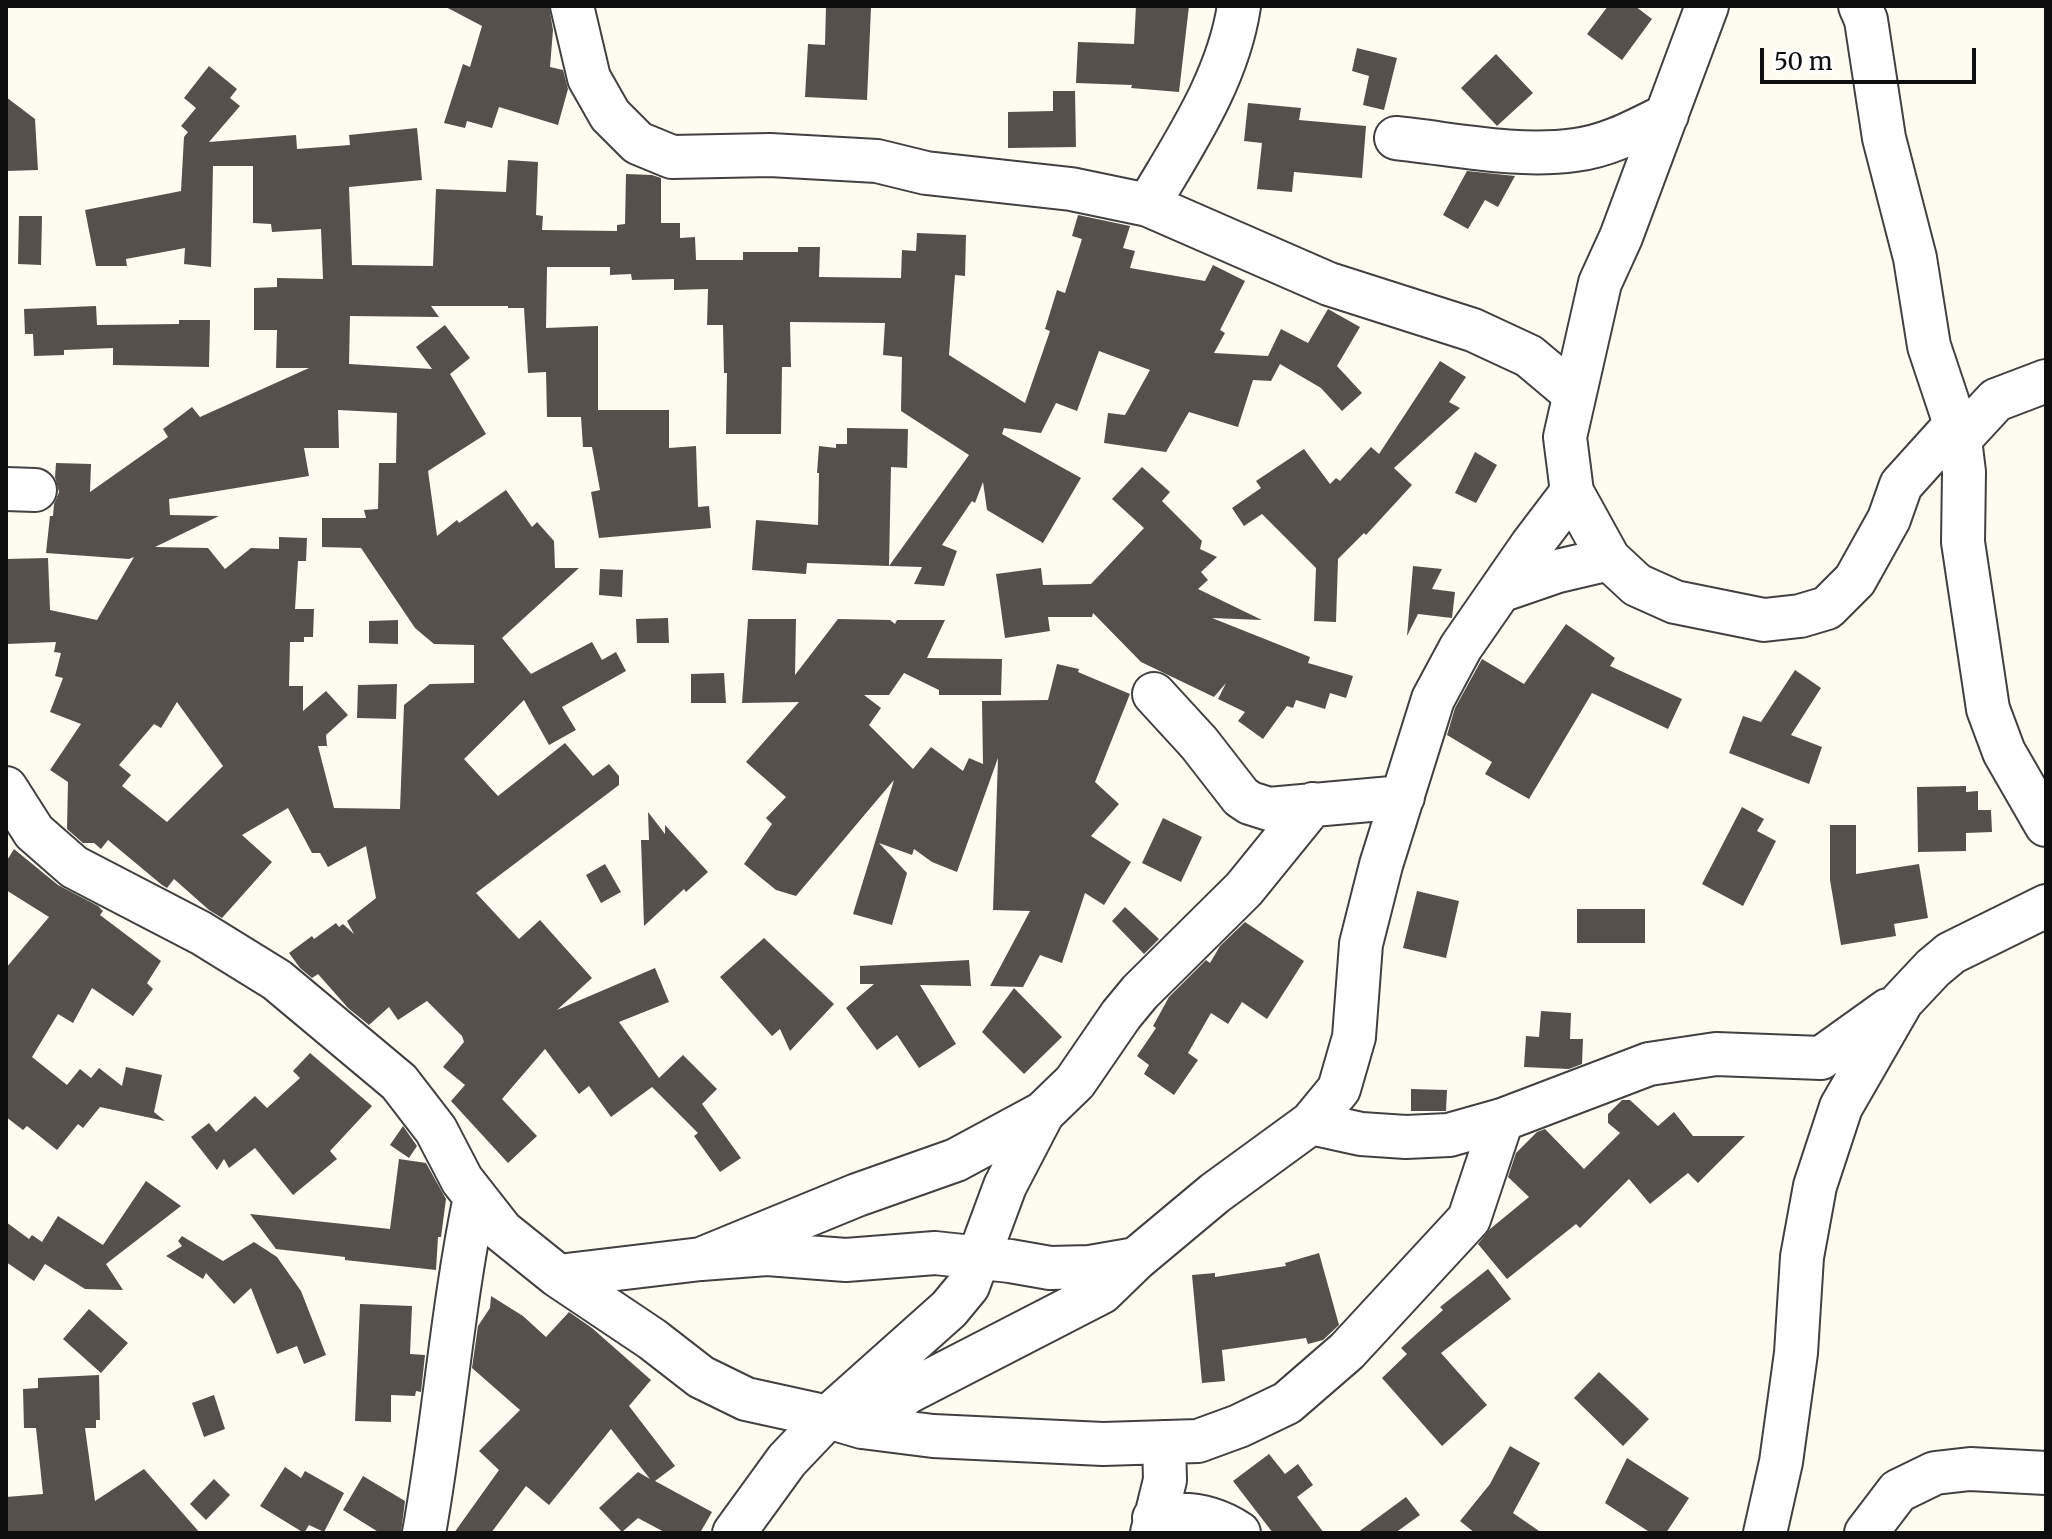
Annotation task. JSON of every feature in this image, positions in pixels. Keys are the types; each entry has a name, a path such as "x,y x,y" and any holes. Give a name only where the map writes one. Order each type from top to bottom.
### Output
{"street":[{"path":"572,6 589,78 610,115 638,143 672,157 770,155 877,161 926,173 1071,189 1148,205 1329,284 1473,330 1529,356 1573,393"},
{"path":"1148,205 1216,84 1236,26 1239,6"},
{"path":"1707,6 1621,237 1600,283 1565,437 1572,492 1609,559 1637,585 1675,602 1764,620 1800,616 1827,608 1855,580 1889,519 1901,485 1996,400 2046,381"},
{"path":"1860,6 1866,20 1884,138 1915,258 1929,346 1958,432 1964,472 1963,542 1988,709 2004,752 2046,825"},
{"path":"1396,138 1519,151 1576,150 1615,140 1667,115"},
{"path":"734,1533 787,1460 845,1422 1102,1292 1136,1259 1215,1193 1311,1123 1339,1089 1354,1037 1361,944 1433,699 1461,647 1572,492"},
{"path":"1500,591 1558,571 1609,559"},
{"path":"1154,694 1199,743 1241,797 1250,803 1269,809 1403,797"},
{"path":"6,788 34,832 74,867 201,933 277,980 399,1082 436,1130 462,1180 502,1231 558,1276 652,1339 701,1377 746,1399 845,1422 933,1436 1032,1443 1198,1441 1239,1426 1287,1403 1347,1351 1469,1219 1502,1120"},
{"path":"701,1259 857,1195 956,1160 1043,1113 1075,1082 1140,992 1244,889 1313,804"},
{"path":"1311,1123 1361,1134 1406,1137 1449,1135 1502,1120 1649,1064 1716,1054 1821,1058 1902,1001 1951,953 2046,906"},
{"path":"1765,1533 1781,1462 1796,1353 1802,1257 1815,1186 1841,1107 1902,1001"},
{"path":"845,1422 968,1286 1005,1186 1043,1113"},
{"path":"424,1533 438,1455 464,1251 475,1197"},
{"path":"558,1276 767,1254 846,1260 935,1253 1050,1268 1090,1267 1136,1259"},
{"path":"1164,1442 1165,1480 1153,1525 1194,1514 1225,1524 1239,1533"},
{"path":"1866,1533 1898,1491 1935,1473 1970,1469 2046,1473"}],"building":[{"path":"444,6 549,6 553,30 550,67 563,70 568,89 558,125 499,107 492,128 467,121 465,128 444,123 463,64 470,67 482,26"},
{"path":"826,6 871,8 867,100 805,97 808,44 825,45"},
{"path":"1136,6 1189,6 1179,92 1131,88 1132,85 1076,83 1078,42 1134,44"},
{"path":"1608,6 1635,6 1652,19 1622,60 1587,34"},
{"path":"1357,48 1397,58 1384,110 1363,105 1369,76 1352,71"},
{"path":"1496,54 1533,93 1497,126 1461,88"},
{"path":"209,66 237,89 230,98 240,106 209,142 296,135 297,149 350,145 349,135 417,128 422,180 349,187 352,265 433,266 436,189 506,192 508,160 538,162 536,215 543,216 542,230 617,231 617,225 625,224 626,174 661,178 661,223 680,223 680,238 695,237 696,260 743,260 743,252 798,252 798,247 820,247 819,277 901,278 902,250 916,251 917,233 966,235 965,276 955,275 949,355 1025,403 1050,331 1045,329 1057,290 1065,293 1082,239 1072,236 1078,215 1130,226 1123,248 1135,251 1130,268 1205,281 1213,265 1245,281 1220,330 1225,333 1214,353 1268,356 1281,329 1308,343 1328,309 1360,327 1337,366 1362,393 1342,411 1321,388 1280,364 1271,381 1253,380 1238,427 1189,412 1166,452 1104,443 1108,413 1125,415 1150,370 1099,351 1077,411 1056,403 1041,433 1004,428 1002,434 1081,478 1043,543 987,510 983,482 975,503 972,501 942,545 957,551 944,586 914,584 922,567 889,566 969,455 901,411 902,357 883,355 885,323 790,322 791,367 782,367 781,434 726,434 727,373 724,373 723,325 707,325 708,289 674,290 674,279 632,280 631,274 610,275 610,267 547,267 546,328 598,326 598,410 669,410 669,448 696,446 698,507 709,506 711,528 599,538 591,492 600,490 592,447 583,447 581,417 547,417 546,372 528,373 524,308 431,306 439,317 350,316 349,364 432,369 416,347 445,325 470,358 450,374 486,434 428,471 437,536 506,490 532,527 537,522 554,541 555,568 579,568 502,638 531,674 592,642 602,660 616,652 626,671 562,707 576,730 549,745 524,700 464,759 498,796 565,743 593,776 609,764 619,776 619,785 476,893 519,939 540,920 592,978 557,1010 655,968 669,1002 619,1022 659,1078 683,1055 717,1089 702,1104 741,1158 720,1172 694,1136 698,1133 652,1087 611,1117 589,1086 579,1094 545,1049 502,1099 537,1136 508,1163 451,1101 465,1085 443,1067 464,1042 462,1036 427,1001 398,1020 389,1007 369,1025 348,1008 318,974 312,978 300,968 289,953 336,923 339,927 343,924 354,934 347,921 376,898 366,846 328,867 320,853 312,853 288,808 242,835 272,862 222,918 174,879 167,888 162,885 108,840 101,849 94,843 83,843 67,829 68,782 50,770 81,724 50,712 63,678 55,676 61,653 54,652 56,642 7,644 6,559 48,558 50,610 97,620 134,557 46,553 50,516 53,516 59,492 55,477 56,463 91,464 90,492 168,437 163,429 192,407 200,417 309,368 276,368 277,330 254,330 254,288 277,287 277,278 323,279 321,229 272,232 271,224 253,223 253,166 213,166 211,267 184,264 185,248 126,259 127,266 96,266 85,210 181,191 184,137 188,132 181,126 196,108 184,98","holes":["338,410 397,413 396,463 379,463 378,509 364,510 366,518 322,518 322,547 361,548 415,628 434,644 474,645 474,683 430,684 404,705 400,809 334,808 318,746 327,746 326,735 348,715 326,691 303,711 303,686 289,686 290,642 304,642 304,637 313,637 314,609 295,609 298,561 306,561 307,538 279,537 279,549 251,548 225,569 208,548 155,547 219,516 170,515 169,499 309,476 304,448 339,448","177,702 223,766 167,822 122,786 131,775 119,765 154,724 161,728"]},
{"path":"1053,91 1075,91 1076,147 1008,148 1008,112 1053,111"},
{"path":"6,97 35,119 38,170 6,171"},
{"path":"1248,103 1301,108 1299,120 1366,126 1362,178 1294,172 1292,192 1257,189 1262,143 1244,141"},
{"path":"1467,171 1515,176 1498,207 1485,200 1468,229 1443,215"},
{"path":"19,216 42,216 41,265 18,264"},
{"path":"96,306 97,325 179,324 179,320 210,320 209,367 113,365 113,348 64,350 64,355 34,356 33,334 25,334 24,309"},
{"path":"1440,361 1466,377 1449,402 1460,408 1394,468 1412,485 1366,535 1364,533 1338,559 1336,622 1314,621 1316,568 1262,514 1244,526 1232,508 1261,488 1256,481 1304,449 1330,484 1336,478 1340,481 1371,447 1379,454"},
{"path":"847,428 908,429 907,468 891,467 889,566 807,563 806,574 752,570 756,520 818,525 819,446 836,448 836,444 847,444"},
{"path":"1475,452 1497,465 1476,503 1455,493"},
{"path":"1142,467 1170,492 1162,501 1202,541 1200,549 1217,557 1201,572 1208,580 1198,589 1262,620 1212,618 1310,657 1308,663 1353,676 1346,698 1330,693 1325,709 1296,700 1293,708 1287,706 1263,739 1238,721 1245,712 1218,699 1226,683 1214,697 1141,662 1093,613 1092,617 1048,617 1050,631 1005,638 996,574 1041,568 1043,585 1091,584 1144,528 1112,499"},
{"path":"1413,566 1442,569 1432,589 1455,592 1452,618 1418,614 1407,636"},
{"path":"600,569 623,570 622,597 599,595"},
{"path":"668,618 669,643 637,643 636,619"},
{"path":"748,619 796,619 795,675 838,619 890,620 895,624 897,620 945,620 927,658 1002,659 1001,695 939,695 939,690 904,673 889,695 864,695 881,708 869,725 913,769 931,747 963,771 969,758 983,764 982,701 1048,700 1057,664 1079,669 1078,672 1130,694 1095,782 1119,804 1091,836 1131,862 1104,905 1085,893 1062,963 1040,955 1023,987 990,986 1030,911 993,910 998,758 957,872 932,862 914,849 912,855 879,843 907,873 892,925 853,914 894,780 796,896 776,890 744,864 772,824 766,818 786,797 746,762 799,702 742,703"},
{"path":"398,620 398,644 369,643 369,621"},
{"path":"1566,624 1615,658 1610,666 1682,699 1668,729 1592,693 1529,799 1485,774 1492,762 1447,735 1455,708 1482,659 1524,684"},
{"path":"1795,670 1821,688 1791,735 1822,747 1809,784 1729,753 1743,716 1761,722"},
{"path":"724,673 726,703 691,703 691,674"},
{"path":"397,684 396,719 357,718 358,685"},
{"path":"1966,786 1966,792 1978,791 1978,810 1991,810 1992,832 1966,833 1966,851 1918,852 1917,787"},
{"path":"1742,807 1764,819 1757,831 1776,841 1743,906 1702,884"},
{"path":"648,812 665,834 665,825 708,872 686,892 684,889 644,926 641,840 649,840"},
{"path":"1163,818 1202,837 1181,882 1142,863"},
{"path":"1830,825 1856,825 1856,874 1919,864 1928,918 1894,924 1896,936 1841,945 1830,880"},
{"path":"14,849 58,885 98,906 103,911 100,915 161,961 147,983 153,989 133,1016 92,988 73,1023 58,1014 32,1057 67,1085 80,1069 91,1078 99,1068 122,1086 126,1067 162,1075 154,1112 165,1121 100,1107 83,1128 78,1124 57,1150 27,1126 23,1130 6,1117 6,968 49,917 6,890 6,862"},
{"path":"605,864 621,892 601,903 586,875"},
{"path":"1417,891 1459,901 1446,958 1403,948"},
{"path":"1125,907 1159,939 1144,954 1112,921"},
{"path":"1577,909 1645,909 1645,943 1577,943"},
{"path":"1245,922 1304,961 1267,1019 1242,1002 1228,1024 1211,1013 1188,1053 1198,1060 1174,1095 1144,1074 1149,1065 1137,1056 1156,1028 1153,1026 1169,997 1206,960 1210,963 1220,946"},
{"path":"764,938 834,1004 790,1051 780,1029 772,1036 720,977"},
{"path":"969,960 971,986 920,985 956,1044 919,1068 897,1035 877,1050 846,1008 874,984 860,984 860,966"},
{"path":"1014,988 1062,1037 1024,1074 982,1032"},
{"path":"1541,1011 1571,1013 1570,1039 1583,1039 1582,1064 1569,1069 1524,1067 1526,1036 1539,1037"},
{"path":"310,1053 372,1106 330,1151 337,1159 293,1195 255,1148 229,1168 224,1159 217,1170 191,1137 209,1123 216,1132 255,1096 267,1108 300,1078 293,1071"},
{"path":"1411,1089 1447,1090 1446,1111 1411,1111"},
{"path":"1622,1100 1630,1100 1658,1126 1674,1112 1693,1136 1745,1136 1698,1183 1688,1173 1650,1204 1629,1179 1580,1228 1576,1224 1507,1279 1478,1244 1490,1229 1529,1197 1508,1177 1516,1153 1537,1132 1545,1129 1584,1169 1620,1133 1608,1123 1608,1114"},
{"path":"403,1126 417,1146 409,1158 390,1145"},
{"path":"399,1159 426,1163 446,1199 441,1237 438,1237 436,1270 276,1249 250,1214 390,1229"},
{"path":"146,1181 181,1206 106,1264 123,1290 85,1289 45,1264 34,1281 6,1262 6,1222 29,1239 32,1235 42,1242 58,1216 103,1245"},
{"path":"182,1236 223,1261 254,1242 277,1257 301,1291 326,1355 304,1364 297,1346 277,1354 251,1288 234,1304 206,1273 203,1279 166,1256 182,1246 178,1241"},
{"path":"1319,1253 1339,1325 1323,1340 1308,1344 1306,1338 1222,1350 1225,1381 1202,1383 1192,1275 1215,1273 1215,1277 1286,1266 1285,1263"},
{"path":"1488,1269 1511,1299 1441,1353 1487,1405 1442,1446 1382,1378 1407,1354 1401,1348 1443,1310 1440,1307"},
{"path":"491,1296 523,1316 546,1337 569,1312 651,1380 629,1406 675,1466 655,1481 712,1512 700,1533 666,1533 638,1518 622,1532 599,1508 638,1472 650,1479 611,1429 549,1505 526,1486 491,1533 454,1533 499,1470 479,1451 520,1410 472,1368 478,1326 490,1308"},
{"path":"360,1304 412,1306 410,1354 425,1355 421,1392 416,1391 415,1396 391,1395 391,1422 355,1421"},
{"path":"89,1309 128,1343 101,1373 63,1339"},
{"path":"1599,1372 1649,1419 1623,1446 1574,1398"},
{"path":"99,1375 100,1420 96,1420 96,1428 85,1428 95,1501 144,1469 200,1533 6,1533 6,1497 43,1494 36,1428 24,1428 23,1389 38,1388 38,1378"},
{"path":"214,1395 225,1429 204,1437 192,1403"},
{"path":"1510,1446 1540,1463 1513,1513 1542,1533 1475,1533 1460,1521 1490,1484"},
{"path":"1269,1454 1285,1474 1298,1464 1313,1485 1297,1497 1324,1533 1273,1533 1233,1481"},
{"path":"1627,1458 1689,1498 1666,1533 1651,1533 1605,1503"},
{"path":"285,1467 301,1478 305,1471 344,1493 324,1532 309,1525 304,1533 260,1506"},
{"path":"363,1476 405,1501 401,1533 380,1533 343,1510"},
{"path":"214,1479 230,1495 206,1520 190,1504"},
{"path":"1406,1497 1420,1515 1395,1533 1357,1533"}]}
